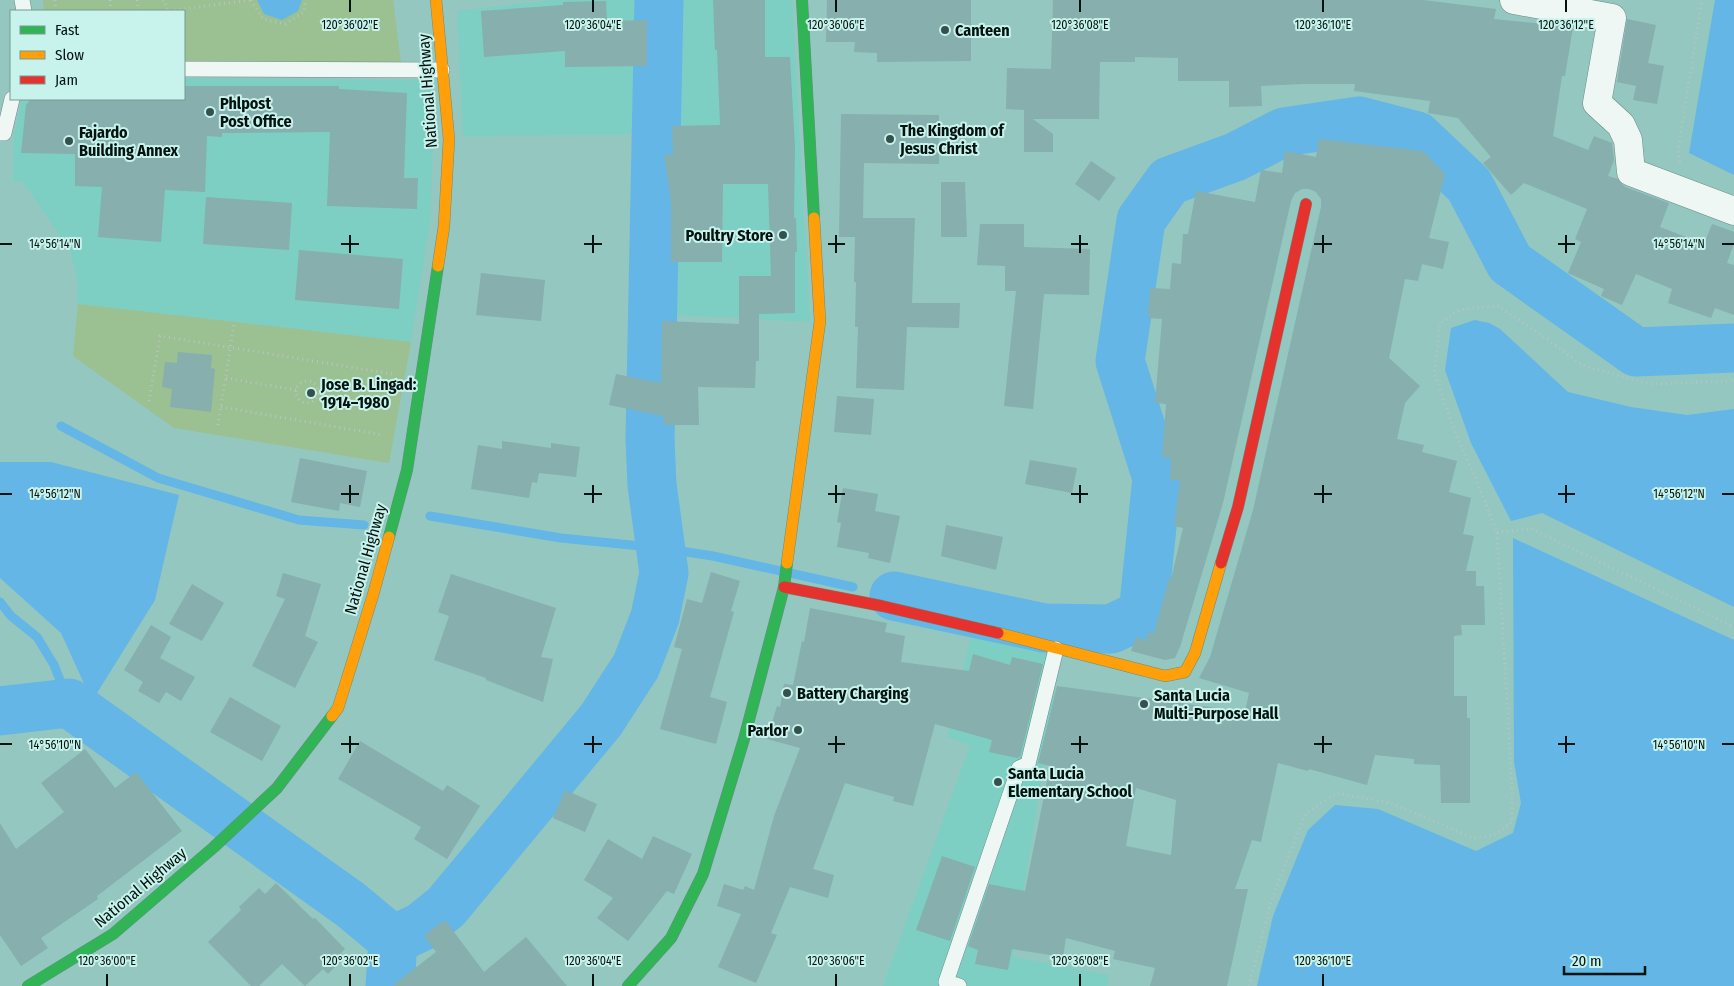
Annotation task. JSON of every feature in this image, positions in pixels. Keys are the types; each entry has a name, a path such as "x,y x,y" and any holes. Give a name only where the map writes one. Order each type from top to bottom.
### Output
{"street":[{"name":"National Highway","path":"28,986 113,934 214,847 277,788 338,708 373,595 407,470 444,226 449,138 436,0"},
{"path":"628,986 672,938 703,874 744,739 784,584 820,320 802,0"},
{"path":"1514,0 1612,18 1597,102 1621,125 1628,140 1632,172 1734,210"},
{"path":"784,584 973,627 1166,676 1185,672 1195,653 1238,506 1306,204"}],"lane":[{"path":"185,69 442,70"},
{"path":"0,133 4,133 12,100"},
{"path":"959,986 946,982 1019,768 1028,764 1056,649"}],"path":[{"path":"175,10 252,0 263,19 285,24 304,12 306,0"},
{"path":"1684,192 1678,151 1702,0"},
{"path":"1249,986 1273,895 1306,813 1329,798 1337,794 1390,803 1474,838 1494,835 1512,822 1512,788 1498,532 1458,439 1434,374 1440,324 1459,310 1498,306 1582,365 1649,384 1734,381"},
{"path":"218,426 234,326"},
{"path":"149,401 160,336 393,374"},
{"path":"226,378 297,390"},
{"path":"304,381 314,383 318,389 317,400 310,403 301,402 296,396 297,390 298,385 304,381"},
{"path":"318,394 388,406"},
{"path":"221,408 383,435"},
{"path":"1498,532 1532,529 1734,627"}],"shaded area":[{"path":"43,0 393,0 401,64 185,63 185,10 44,10"},
{"path":"553,0 651,0 650,134 463,136 457,11"},
{"path":"667,0 792,0 810,322 660,314 664,5"},
{"path":"185,78 430,80 433,140 430,221 411,342 78,304 77,277 70,250 23,182 13,182 14,134 22,100 185,100"},
{"path":"78,304 411,342 389,463 174,428 73,356"},
{"name":"Santa Lucia Elementary School","path":"972,633 1061,656 1013,957 1109,975 1107,986 883,986 970,745 947,737"}],"water":[{"path":"257,0 302,0 298,11 282,20 264,14"},
{"path":"1715,0 1734,0 1734,175 1689,153"},
{"path":"1475,320 1489,323 1500,329 1568,392 1631,407 1687,415 1734,409 1734,607 1542,513 1511,521 1471,443 1445,370 1451,328"},
{"path":"0,462 51,462 179,495 155,600 92,701 61,633 0,578"},
{"path":"1513,538 1734,640 1734,986 1257,986 1273,916 1308,830 1335,805 1378,809 1476,851 1513,833 1521,803 1514,762"}],"building":[{"path":"713,0 765,0 765,57 790,57 795,147 794,218 796,218 797,252 795,252 795,313 759,314 759,361 756,361 755,388 698,387 699,425 664,425 663,416 609,405 616,374 661,383 662,321 739,324 739,276 771,276 768,184 723,184 722,262 671,262 671,201 664,155 673,154 672,126 720,125"},
{"path":"827,0 971,0 971,61 877,62 877,53 854,52 855,42 826,42"},
{"path":"1053,0 1423,0 1496,9 1494,19 1573,27 1565,76 1562,76 1553,136 1588,150 1594,136 1612,143 1614,160 1608,176 1618,179 1625,187 1669,203 1660,227 1704,244 1712,224 1734,232 1734,244 1727,263 1734,265 1734,315 1715,308 1711,318 1668,303 1672,289 1636,274 1622,305 1601,296 1604,289 1568,273 1581,242 1575,239 1587,209 1524,183 1511,195 1483,163 1491,157 1458,118 1428,113 1430,101 1354,91 1355,84 1303,84 1261,86 1262,106 1229,107 1229,81 1178,81 1178,58 1135,57 1135,62 1100,62 1099,119 1033,119 1053,134 1053,152 1024,152 1024,110 1006,109 1007,68 1051,69"},
{"path":"606,1 607,21 647,20 647,66 565,67 565,51 484,57 481,11 563,5 563,2"},
{"path":"1627,19 1656,25 1648,63 1664,66 1657,104 1633,100 1636,86 1617,82"},
{"path":"185,86 339,86 339,89 407,93 404,178 418,178 417,209 327,206 330,132 222,133 222,137 207,136 205,192 165,190 161,242 98,237 102,187 75,186 75,154 21,153 26,105 30,100 185,100"},
{"path":"841,114 939,115 939,164 864,163 863,218 915,218 912,303 960,303 959,328 907,327 904,390 856,388 858,327 855,327 855,237 839,237"},
{"path":"1319,139 1423,151 1445,174 1429,238 1449,242 1443,269 1422,264 1418,281 1405,279 1389,358 1420,386 1405,403 1397,439 1424,445 1422,452 1457,461 1449,492 1471,498 1463,534 1474,536 1466,571 1476,571 1476,586 1484,586 1485,625 1461,625 1462,635 1454,636 1454,696 1467,696 1467,718 1470,718 1470,803 1441,803 1440,765 1414,764 1414,759 1375,755 1367,785 1309,769 1308,771 1278,763 1261,842 1252,840 1235,889 1248,889 1227,986 1150,986 1155,968 1113,959 1115,951 1066,938 1063,957 1012,949 1008,970 975,964 978,950 968,946 989,884 1025,891 1050,766 1038,763 1057,686 1245,712 1249,693 1199,678 1210,657 1253,510 1321,207 1321,199 1316,192 1302,189 1295,193 1291,201 1223,503 1180,647 1175,658 1165,660 1131,651 1136,637 1147,640 1148,632 1154,633 1169,578 1171,579 1183,528 1174,526 1180,480 1170,480 1171,458 1162,457 1166,404 1155,403 1162,319 1148,318 1150,288 1170,289 1172,263 1181,264 1183,234 1188,234 1196,191 1255,202 1261,170 1282,173 1285,151 1316,157","holes":["1136,788 1176,800 1171,855 1126,846"]},
{"path":"1091,161 1116,178 1099,201 1075,184"},
{"path":"941,182 965,182 967,237 941,237"},
{"path":"206,197 292,203 289,250 203,244"},
{"path":"980,224 1024,224 1024,247 1090,249 1089,295 1044,294 1033,409 1004,406 1016,291 1005,291 1005,266 977,265"},
{"path":"299,250 403,259 399,309 295,300"},
{"path":"481,273 545,280 541,321 476,315"},
{"path":"178,352 212,355 211,368 215,369 211,412 170,407 172,389 162,387 165,362 177,363"},
{"path":"837,396 874,399 871,435 834,432"},
{"path":"502,441 551,448 551,443 580,447 576,477 539,473 537,483 532,482 529,498 471,489 478,445 502,449"},
{"path":"300,458 367,471 360,507 340,503 339,511 291,502"},
{"path":"1030,460 1077,468 1072,493 1025,484"},
{"path":"843,488 878,494 875,511 900,516 890,563 868,558 869,553 837,547 841,523 837,522"},
{"path":"946,525 1003,537 996,570 941,556"},
{"path":"711,572 740,581 731,611 734,612 710,697 727,702 716,744 660,729 682,649 674,647 687,599 702,603"},
{"path":"283,573 321,584 305,636 318,642 295,688 252,666 285,599 276,596"},
{"path":"451,574 556,608 541,657 553,659 543,702 486,680 486,678 434,660 449,616 438,612"},
{"path":"192,584 224,603 202,641 169,624"},
{"path":"810,608 887,623 885,632 905,636 901,662 969,671 973,654 1010,665 1012,657 1043,664 1020,757 989,752 992,740 935,724 913,806 893,801 894,797 845,783 813,869 834,875 828,898 790,887 771,933 777,935 756,983 718,967 741,914 717,906 724,884 743,890 745,886 754,890 774,816 800,748 767,739 777,706 780,707 784,684 793,685"},
{"path":"151,625 171,637 160,658 195,677 181,701 166,692 159,703 138,691 143,682 124,670"},
{"path":"230,697 281,726 262,761 210,732"},
{"path":"360,741 443,791 447,785 480,806 447,859 414,839 421,827 338,779"},
{"path":"85,749 115,788 136,772 182,831 97,896 98,899 41,938 48,948 21,966 0,935 0,823 16,849 64,812 41,783"},
{"path":"565,790 597,804 585,832 553,818"},
{"path":"653,836 692,854 674,894 667,891 628,941 597,918 613,898 584,880 608,839 642,859"},
{"path":"942,856 975,867 950,941 916,930"},
{"path":"276,883 313,919 315,918 345,949 341,953 345,957 328,974 323,969 305,986 282,964 259,986 251,986 208,942 241,910 239,907 259,888 265,894"},
{"path":"445,920 484,972 526,937 567,986 392,986 436,952 424,935"}],"waterway":[{"path":"393,940 421,927 446,907 601,720 636,666 655,617 664,573 652,485 650,439 659,0"},
{"path":"894,596 1044,628 1111,629 1143,614 1157,478 1120,361 1141,220 1169,181 1235,157 1284,132 1359,121 1417,136 1469,185 1510,263 1636,352 1734,348"},
{"path":"61,426 158,478 299,520 364,525"},
{"path":"430,516 561,538 661,548 713,556 853,587"},
{"path":"0,602 11,616 37,637 54,665 69,703"},
{"path":"0,711 69,703 351,905 393,940 390,986"}],"traffic: fast":[{"path":"802,0 814,218"},
{"path":"389,537 407,470 438,266"},
{"path":"628,986 671,938 703,874 744,739 784,587 787,563"},
{"path":"28,986 113,934 214,847 277,788 332,716"}],"traffic: slow":[{"path":"436,0 449,139 444,226 438,266"},
{"path":"787,563 820,321 814,218"},
{"path":"332,716 338,708 389,537"},
{"path":"998,633 1165,676 1185,672 1195,653 1221,563"}],"traffic: jam":[{"path":"1221,563 1238,507 1306,204"},
{"path":"784,587 882,606 998,633"}],"place":[{"name":"Canteen","path":"945,30"},
{"name":"Phlpost Post Office","path":"210,112"},
{"name":"The Kingdom of Jesus Christ","path":"890,139"},
{"name":"Fajardo Building Annex","path":"69,141"},
{"name":"Poultry Store","path":"783,235"},
{"name":"Jose B. Lingad: 1914–1980","path":"311,393"},
{"name":"Battery Charging","path":"787,693"},
{"name":"Santa Lucia Multi-Purpose Hall","path":"1144,704"},
{"name":"Parlor","path":"798,730"},
{"name":"Santa Lucia Elementary School","path":"998,782"}]}
